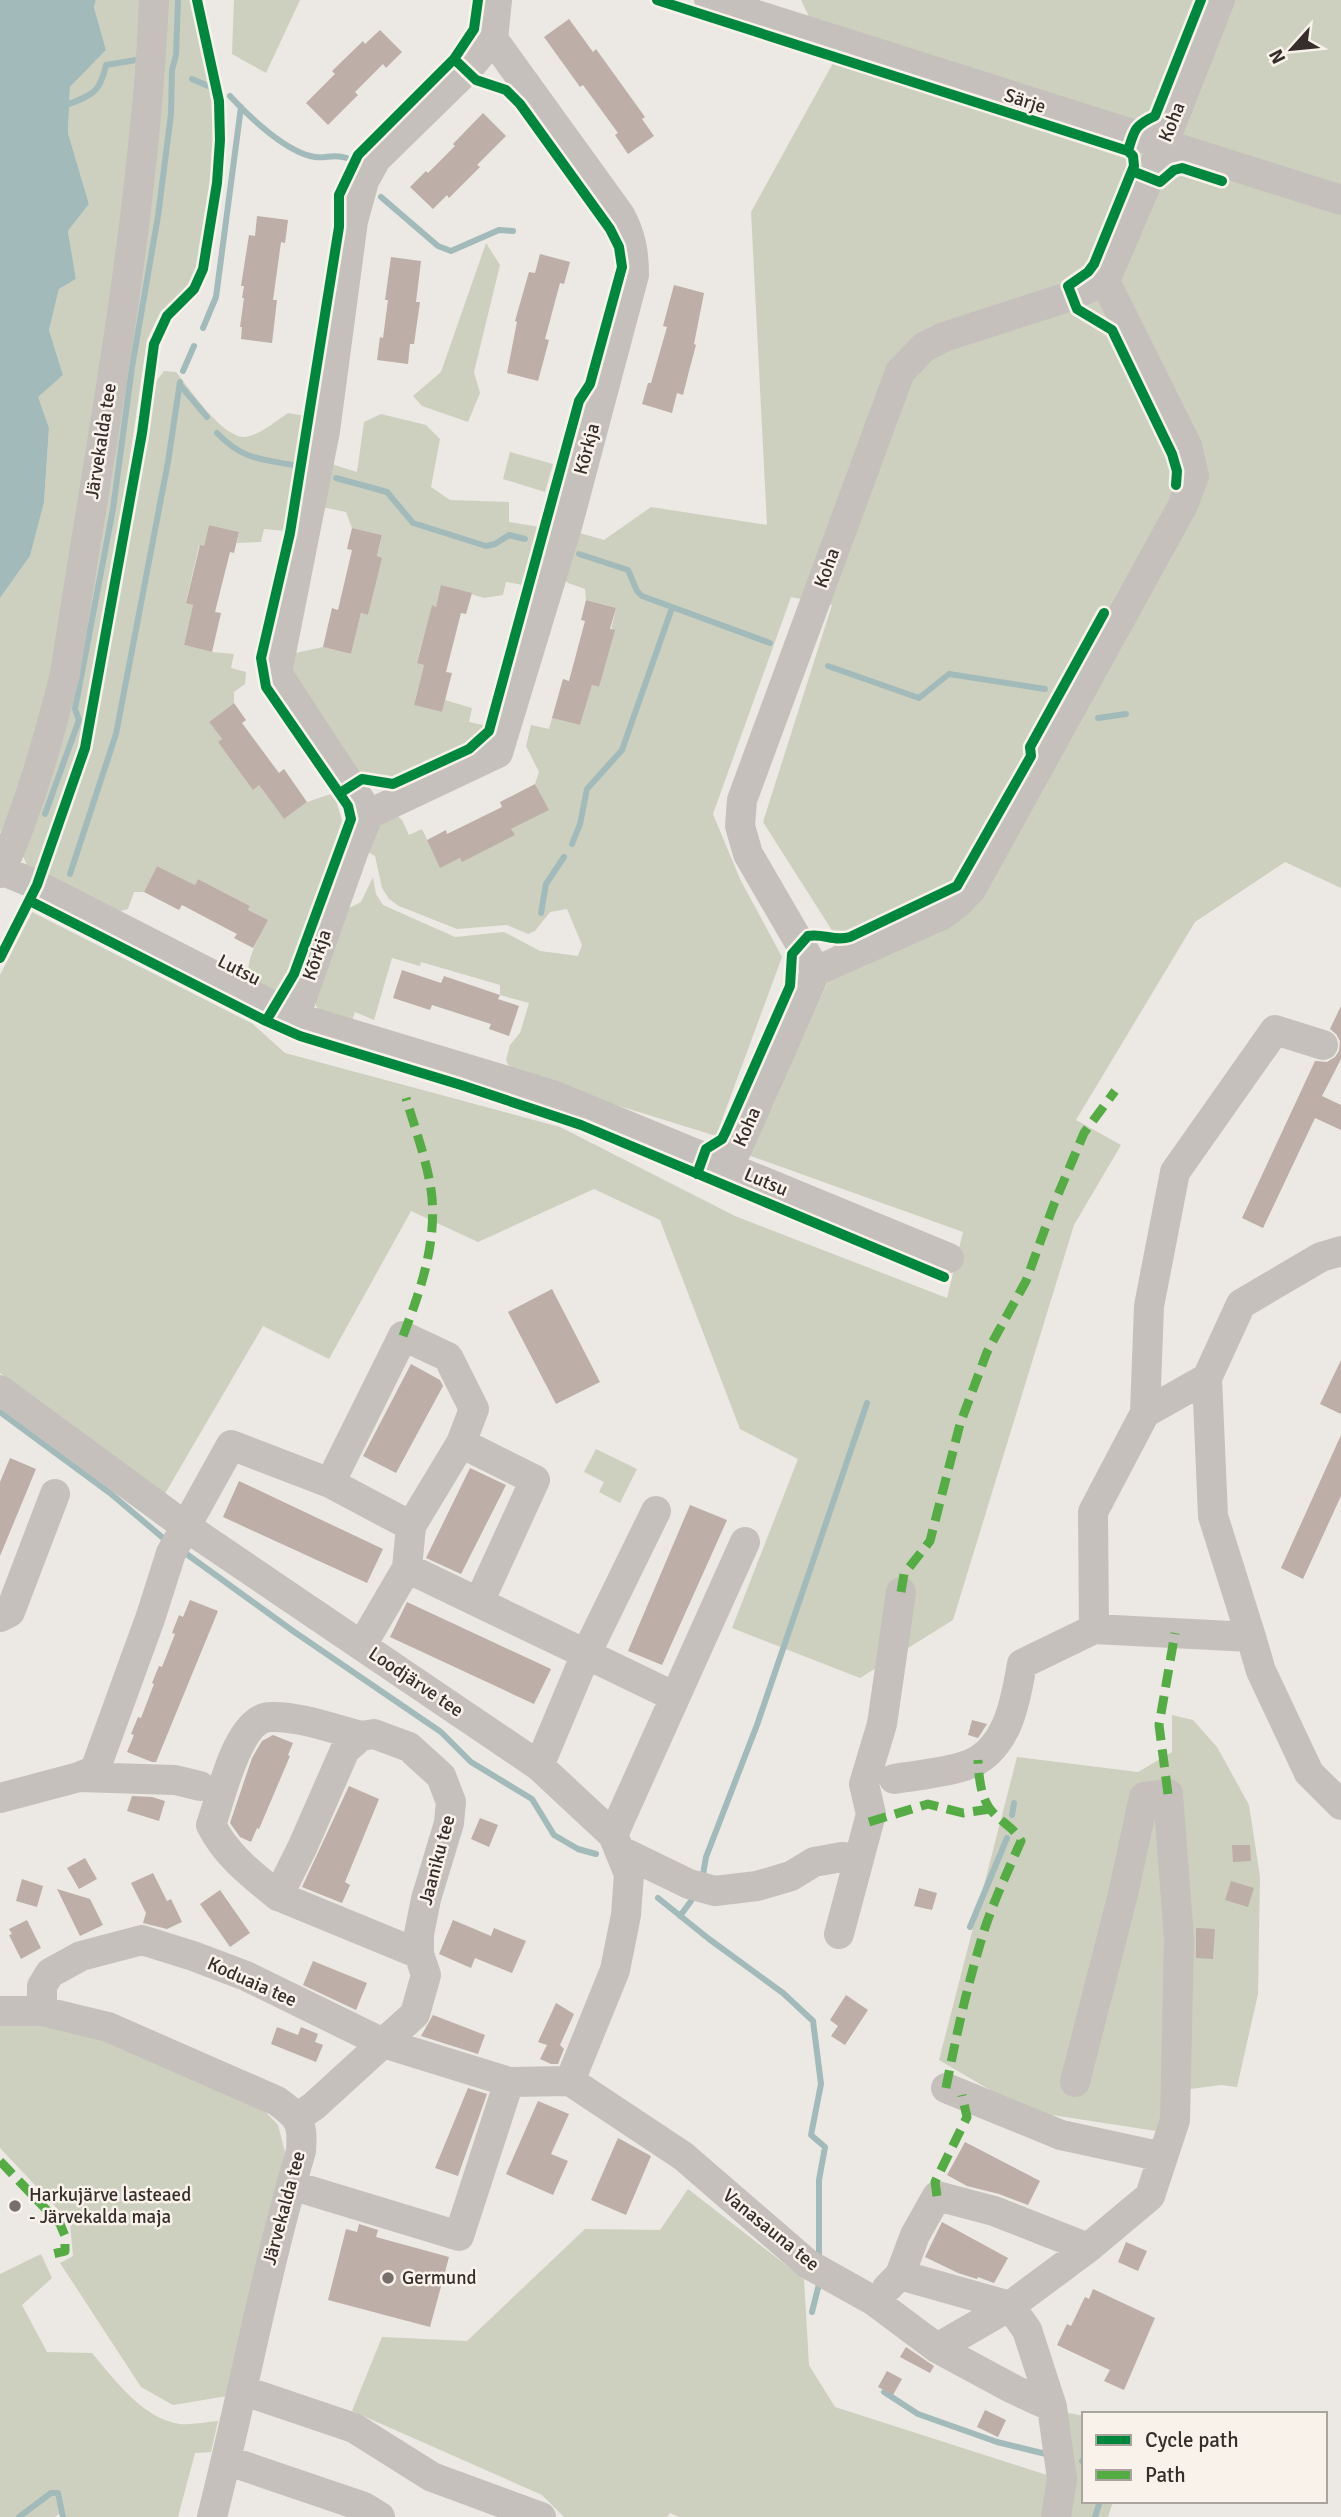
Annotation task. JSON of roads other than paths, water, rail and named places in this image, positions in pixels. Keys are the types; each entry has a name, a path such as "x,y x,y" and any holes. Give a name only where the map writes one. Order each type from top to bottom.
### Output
{"street":[{"name":"Järvekalda tee","path":"1,872 36,778 65,674 139,194 154,0"},
{"path":"369,814 277,673 325,430 353,221 363,181 376,159 466,71 493,39 496,0"},
{"name":"Särje","path":"709,0 1341,200"},
{"name":"Koha","path":"729,1167 816,971 748,854 740,826 742,800 900,372 924,347 944,337 1071,296 1105,281 1163,145 1220,0"},
{"name":"Kõrkja","path":"295,1017 369,814 498,753 568,523 634,275 634,251 629,232 620,215 493,39"},
{"path":"816,971 942,915 972,888 1182,507 1194,476 1186,446 1105,281"},
{"name":"Lutsu","path":"1,872 37,885 295,1017 554,1095 949,1258"},
{"path":"1094,1629 1093,1511 1145,1413 1149,1306 1175,1172 1275,1030 1323,1045"},
{"path":"1341,1230 1331,1254 1241,1304 1207,1378 1213,1516 1261,1671 1309,1773 1341,1805"},
{"path":"330,1483 403,1336 448,1357 474,1409 461,1443 411,1526 407,1568 362,1645"},
{"path":"1145,1413 1207,1378"},
{"name":"Loodjärve tee","path":"0,1390 179,1538 362,1645 539,1766 616,1843"},
{"path":"461,1443 535,1480 479,1602"},
{"path":"0,1798 79,1777 94,1770 179,1538 231,1445 330,1483 411,1526"},
{"path":"0,1617 10,1612 55,1494"},
{"path":"539,1766 586,1654 656,1511"},
{"path":"0,2011 42,2011 108,2027 277,2101 298,2117 314,2106 383,2043 509,2082 570,2081 615,1970 626,1915 629,1874 616,1843 675,1697 745,1542"},
{"path":"407,1568 675,1697"},
{"path":"871,1814 864,1784 882,1724 901,1592"},
{"path":"894,1779 944,1771 978,1760 1000,1739 1014,1707 1023,1664 1094,1629 1251,1637"},
{"name":"Jaaniku tee","path":"383,2043 415,2014 426,1975 419,1954 419,1934 426,1899 449,1823 451,1802 441,1776 409,1747 374,1734 361,1736 288,1718 268,1716 255,1721 245,1732 211,1825 218,1838 240,1865 278,1896 419,1954"},
{"path":"839,1934 871,1814 894,1779 897,1763 879,1733"},
{"path":"278,1896 345,1750 361,1736"},
{"path":"79,1777 175,1780 200,1786"},
{"path":"937,2348 1010,2306 1088,2248 1150,2196 1175,2120 1179,1939 1168,1794 1144,1797 1123,1894 1075,2082"},
{"path":"616,1843 689,1884 715,1891 791,1877 814,1862 842,1857 858,1859"},
{"name":"Koduaia tee","path":"42,2011 42,1986 50,1973 81,1956 142,1940 246,1976 383,2043"},
{"name":"Vanasauna tee","path":"570,2081 683,2156 808,2264 874,2301 937,2348 1052,2407"},
{"path":"291,2185 459,2236 509,2082"},
{"path":"946,2088 1061,2135 1163,2157"},
{"name":"Järvekalda tee","path":"212,2517 265,2280 301,2151 302,2133 298,2117"},
{"path":"874,2301 900,2275 915,2235 937,2196 993,2211 1088,2248"},
{"path":"900,2275 1010,2306 1027,2330 1052,2407 1062,2479 1056,2517"},
{"path":"242,2390 354,2428 432,2477 541,2517"},
{"path":"228,2454 364,2507 380,2517"}],"water":[{"path":"0,0 96,0 94,7 106,50 70,87 68,133 89,204 68,231 76,279 59,289 49,330 63,375 38,397 49,428 44,503 30,556 0,598"}],"waterway":[{"path":"45,814 79,720 75,709 113,509 132,367 158,216 171,114 178,0"},
{"path":"69,104 95,91 106,65 136,60"},
{"path":"192,79 208,86"},
{"path":"230,96 258,123 293,149 315,157 347,158"},
{"path":"203,328 216,297 241,107"},
{"path":"381,197 438,246 451,251 499,230 513,231"},
{"path":"183,371 194,346"},
{"path":"70,874 116,734 168,462 180,382"},
{"path":"180,385 207,417"},
{"path":"217,433 243,453 293,465"},
{"path":"336,478 387,492 413,523 486,546 509,535 525,539"},
{"path":"579,554 628,570 642,596 770,643"},
{"path":"572,844 580,824 587,789 622,750 672,608"},
{"path":"828,666 919,698 949,674 1045,689"},
{"path":"1098,718 1126,714"},
{"path":"541,913 546,884 564,857"},
{"path":"702,1880 706,1857 757,1725 867,1403"},
{"path":"0,1412 110,1493 169,1543"},
{"path":"181,1550 293,1631 441,1732 471,1762 532,1799 554,1835 578,1849 596,1854"},
{"path":"1012,1815 1014,1803"},
{"path":"970,1927 1007,1838"},
{"path":"658,1898 783,1993 813,2021 821,2084 811,2135 825,2147 819,2180 819,2261"},
{"path":"680,1916 691,1901"},
{"path":"812,2312 820,2280"},
{"path":"884,2392 918,2414 997,2442 1046,2454"},
{"path":"19,2517 51,2493 58,2493 63,2517"},
{"path":"1095,2517 1099,2503"}],"place":[{"name":"Harkujärve lasteaed - Järvekalda maja","path":"15,2206"},
{"name":"Germund","path":"388,2278"}]}
